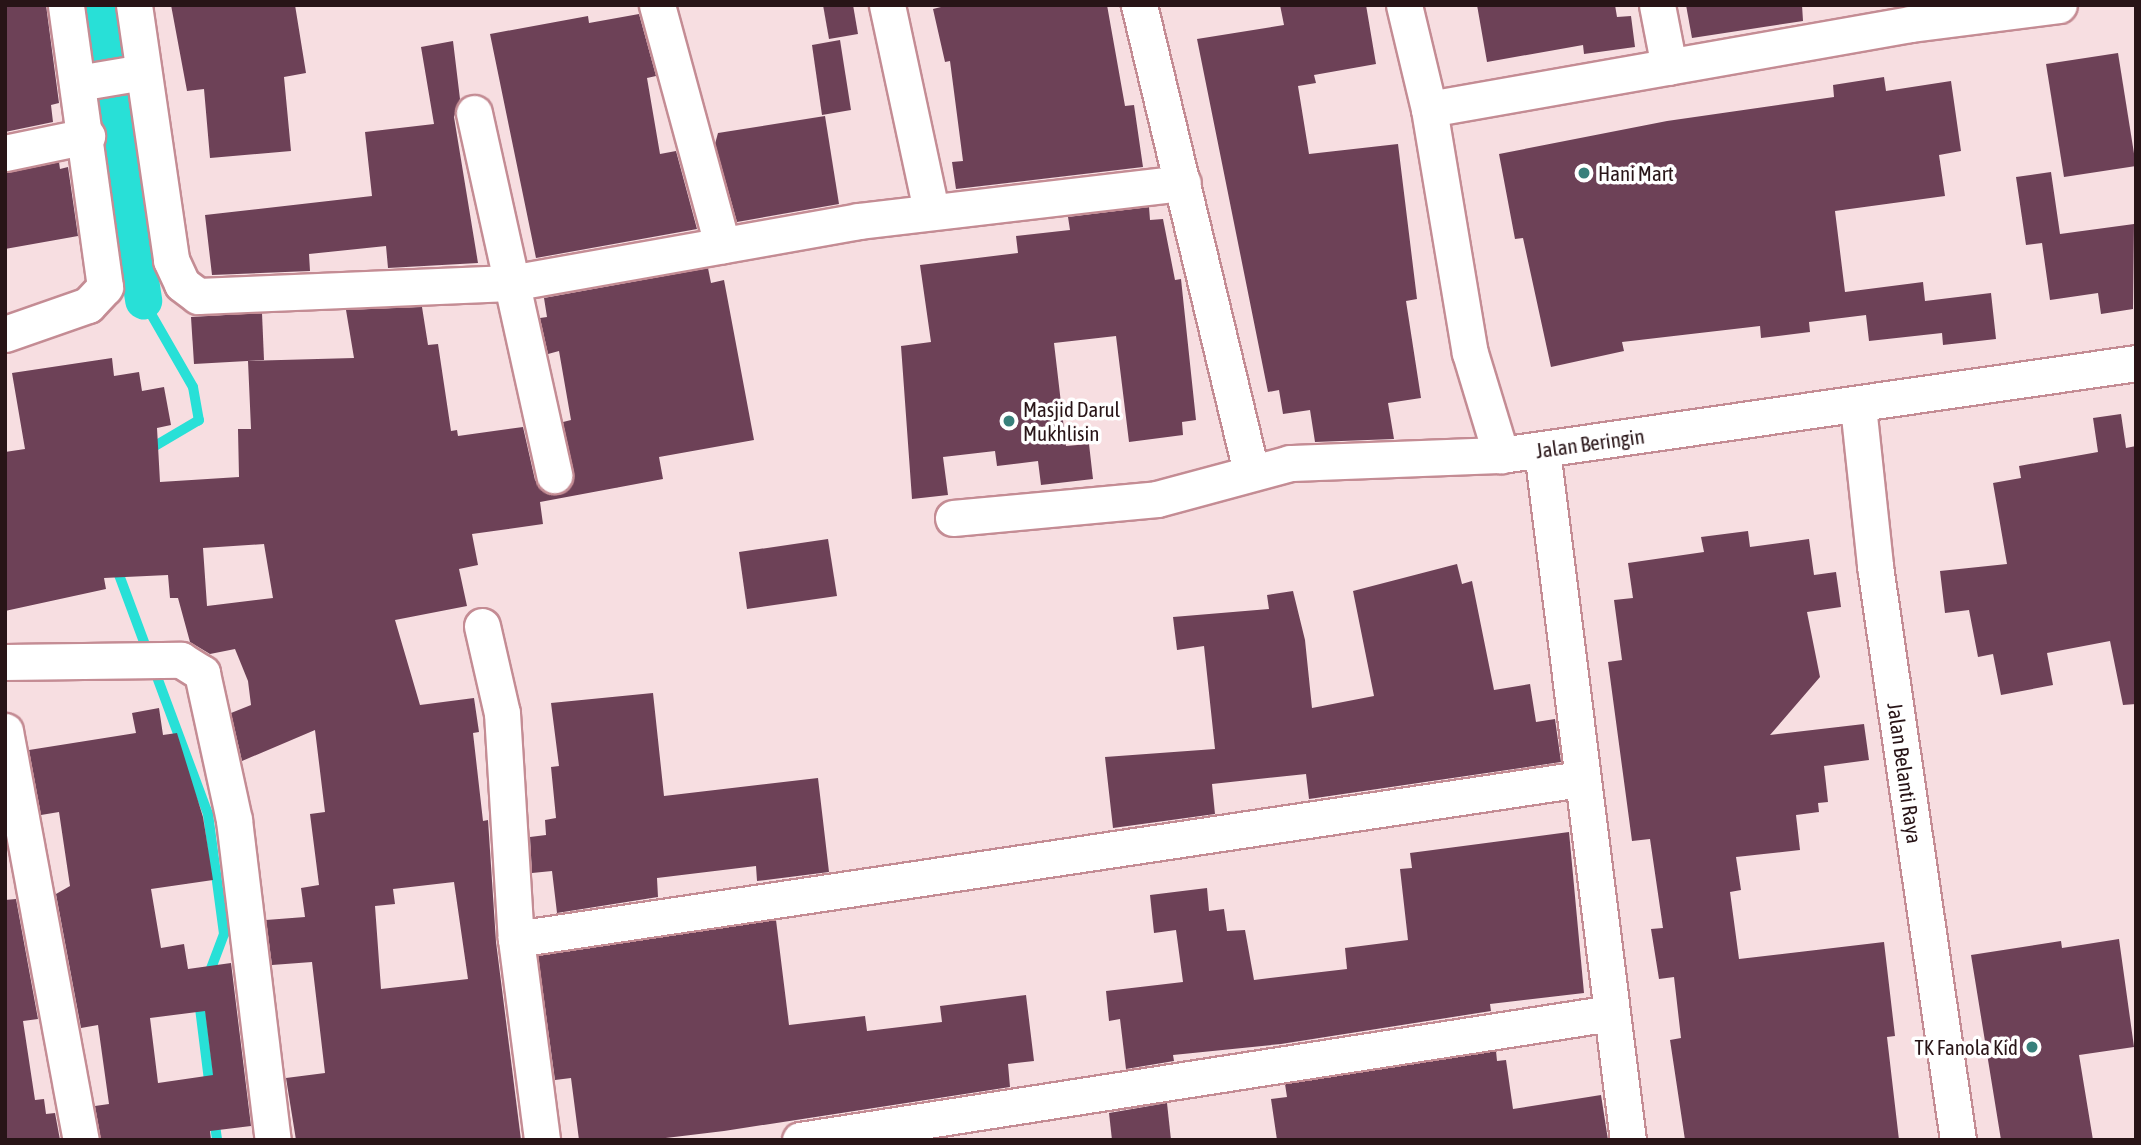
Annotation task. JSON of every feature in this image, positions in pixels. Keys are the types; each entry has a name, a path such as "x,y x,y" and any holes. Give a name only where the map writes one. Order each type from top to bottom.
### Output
{"street":[{"path":"5,334 88,306 105,287 82,82 66,5"},
{"path":"134,5 135,74 171,260 182,284 198,296 511,283 931,211 1183,183"},
{"path":"657,5 722,246"},
{"path":"887,5 931,211"},
{"path":"1139,5 1251,470"},
{"path":"1404,5 1429,109 1470,353 1501,455"},
{"path":"1657,5 1669,67"},
{"path":"1429,109 1669,67 1909,15 2059,5"},
{"path":"82,82 135,74"},
{"path":"474,113 554,475"},
{"path":"5,153 87,136"},
{"name":"Jalan Beringin","path":"953,518 1157,499 1251,470 1290,463 1501,455 1858,406 2136,363"},
{"name":"Jalan Belanti Raya","path":"1858,406 1875,566 1958,1140"},
{"path":"1542,450 1580,779 1628,1140"},
{"path":"482,626 502,713 516,939 542,1140"},
{"path":"5,662 124,664 163,661 193,666 211,697 234,820 273,1140"},
{"path":"5,731 80,1140"},
{"path":"516,939 1580,779"},
{"path":"800,1140 1611,1013"}],"building":[{"path":"5,5 46,5 59,103 51,105 53,122 5,132"},
{"path":"171,5 295,5 306,73 284,77 291,151 210,158 204,89 187,91"},
{"path":"823,5 853,5 858,34 829,39"},
{"path":"949,5 1107,5 1125,106 1134,105 1143,167 956,189 952,162 963,161 950,61 945,62 933,9"},
{"path":"1280,5 1366,5 1376,64 1314,75 1316,83 1298,86 1309,154 1398,144 1417,299 1406,301 1421,398 1388,403 1394,439 1315,442 1310,410 1283,414 1279,390 1268,392 1197,39 1284,25"},
{"path":"1477,5 1615,5 1617,17 1631,16 1635,47 1584,54 1583,45 1487,62"},
{"path":"1686,5 1802,5 1803,21 1692,38"},
{"path":"639,14 656,76 647,78 660,154 676,151 697,229 536,258 490,34 588,16 589,23"},
{"path":"840,40 851,110 822,115 812,45"},
{"path":"453,41 460,99 454,117 478,263 388,268 386,246 309,254 310,271 212,275 205,215 372,196 365,132 434,124 421,47"},
{"path":"2118,53 2136,166 2064,177 2046,64"},
{"path":"1884,77 1886,91 1951,81 1961,151 1939,155 1945,196 1835,211 1845,292 1923,282 1925,301 1991,293 1996,339 1943,345 1942,333 1869,341 1866,315 1809,322 1810,332 1761,338 1760,326 1622,342 1624,351 1551,367 1523,238 1515,239 1499,154 1667,121 1834,97 1833,85"},
{"path":"825,116 839,204 737,222 715,144 718,133"},
{"path":"59,162 60,169 68,167 78,236 5,249 5,173"},
{"path":"2051,172 2060,234 2134,224 2133,309 2101,314 2098,293 2050,300 2042,243 2026,245 2016,177"},
{"path":"1149,207 1150,220 1163,219 1175,280 1181,279 1196,420 1182,422 1183,435 1129,442 1116,336 1054,343 1066,446 1089,444 1093,479 1041,485 1038,461 997,466 995,451 943,457 948,495 912,499 901,346 931,342 920,265 1018,253 1016,236 1070,230 1068,217"},
{"path":"708,268 711,283 724,280 754,440 659,457 663,479 540,502 543,524 472,534 478,565 459,569 467,606 395,620 420,705 474,698 479,732 473,733 483,821 488,820 496,942 521,1140 296,1140 286,1078 325,1073 312,962 272,965 266,920 305,917 301,888 319,885 310,814 325,812 315,730 242,761 231,713 251,705 248,681 235,649 210,654 190,642 178,598 170,598 168,575 104,578 106,589 5,611 5,452 25,449 12,373 112,358 114,376 139,372 142,391 164,387 171,425 157,428 160,482 239,477 238,429 251,429 248,361 354,358 346,310 422,307 428,345 438,344 451,431 457,430 458,436 523,427 535,480 547,494 558,495 573,480 563,422 571,420 559,351 548,354 540,318 547,317 544,298","holes":["264,544 273,598 207,606 203,548","454,882 468,979 381,989 375,906 395,904 393,889"]},
{"path":"262,313 264,360 194,364 191,317"},
{"path":"2121,414 2126,448 2136,446 2136,704 2123,705 2110,641 2047,653 2053,685 2001,695 1993,654 1978,657 1969,610 1945,613 1940,571 2007,564 1993,483 2021,478 2019,466 2098,452 2093,418"},
{"path":"1748,531 1750,547 1809,539 1814,575 1836,572 1841,607 1807,612 1820,677 1770,735 1864,724 1869,760 1824,766 1828,802 1818,803 1819,812 1796,815 1800,850 1736,857 1741,890 1730,892 1739,959 1884,942 1895,1036 1887,1037 1899,1140 1685,1140 1670,1040 1681,1038 1674,977 1659,979 1651,929 1663,928 1650,839 1632,841 1608,662 1622,660 1614,600 1633,598 1628,563 1704,552 1701,537"},
{"path":"828,539 837,596 747,609 739,552"},
{"path":"1457,564 1462,584 1472,581 1494,690 1530,684 1536,722 1555,719 1561,762 1309,799 1306,774 1212,784 1215,814 1113,828 1105,757 1215,749 1204,646 1177,650 1173,617 1269,609 1267,595 1293,591 1305,640 1312,708 1374,696 1353,591"},
{"path":"653,693 664,796 818,778 829,872 757,881 756,866 657,878 658,897 557,913 552,871 532,873 530,837 546,835 545,820 556,818 551,767 559,766 551,703"},
{"path":"159,708 163,735 177,733 203,817 213,880 151,889 161,948 184,944 188,969 231,963 251,1126 210,1131 211,1140 101,1140 95,1106 109,1104 98,1025 81,1028 56,894 70,886 59,812 41,815 29,750 136,733 132,713","holes":["205,1011 213,1075 158,1083 150,1018"]},
{"path":"1569,832 1584,993 1490,1004 1491,1011 1281,1044 1173,1055 1174,1061 1126,1069 1120,1019 1109,1021 1106,991 1183,982 1176,930 1154,933 1150,895 1207,888 1209,911 1224,909 1227,931 1245,930 1254,980 1347,969 1345,948 1408,940 1400,869 1412,868 1410,853"},
{"path":"16,899 38,1019 23,1021 35,1100 44,1099 46,1114 55,1113 60,1140 5,1140 5,900"},
{"path":"776,920 789,1025 865,1016 867,1031 942,1022 940,1006 1026,995 1034,1061 1008,1064 1010,1087 724,1131 649,1140 579,1140 571,1078 555,1080 538,956"},
{"name":"TK Fanola Kid","path":"2119,939 2134,1047 2079,1055 2093,1140 2001,1140 1971,955 2061,941 2062,948"},
{"path":"1496,1051 1497,1061 1506,1060 1513,1109 1601,1095 1608,1140 1277,1140 1271,1099 1287,1097 1285,1084"},
{"path":"1167,1103 1171,1140 1112,1140 1109,1113"}],"waterway":[{"path":"97,5 143,300"},
{"path":"143,300 193,387 199,420 148,450"},
{"path":"115,564 208,814 224,934 207,979"},
{"path":"199,1000 210,1088"},
{"path":"214,1118 217,1140"}],"place":[{"name":"Hani Mart","path":"1584,173"},
{"name":"Masjid Darul Mukhlisin","path":"1009,421"},
{"name":"TK Fanola Kid","path":"2032,1047"}]}
